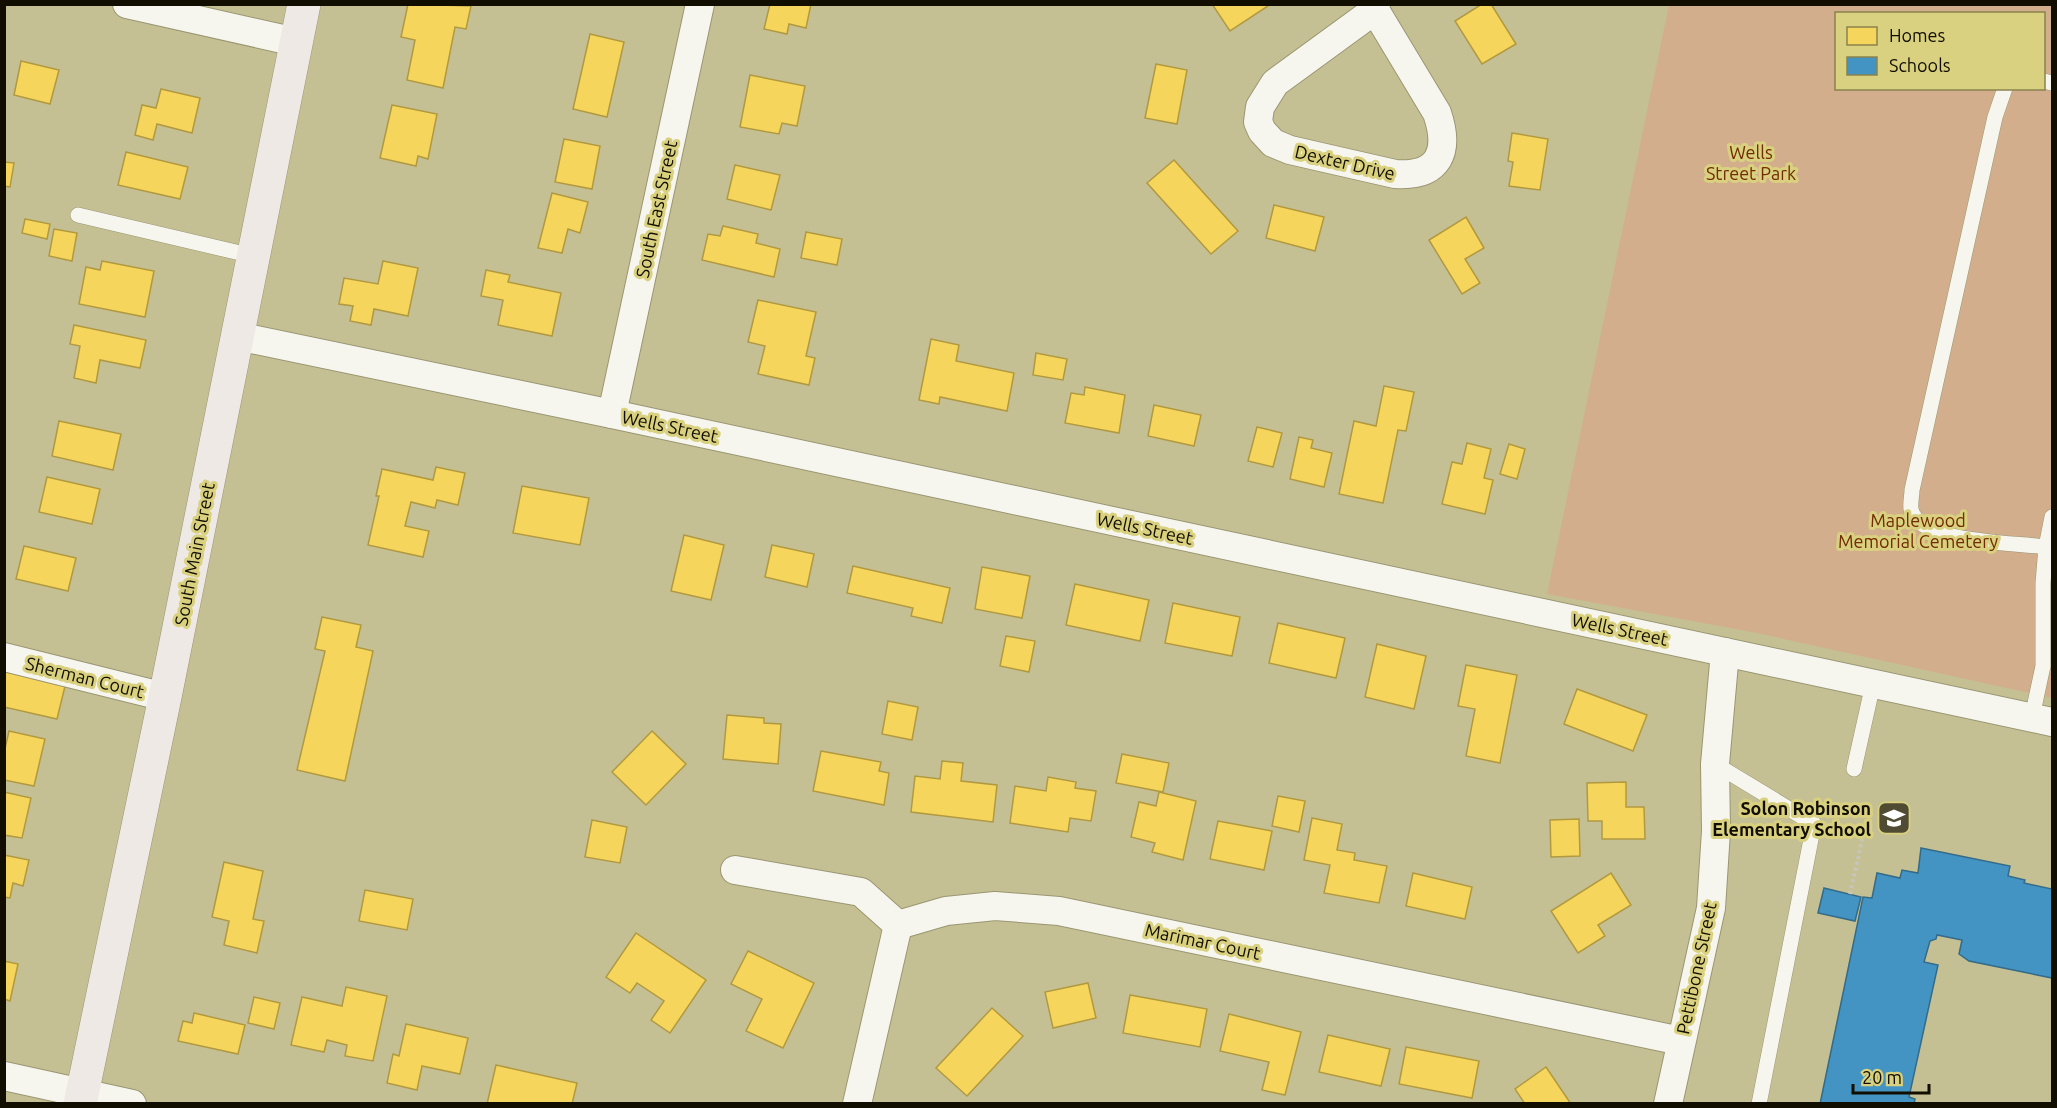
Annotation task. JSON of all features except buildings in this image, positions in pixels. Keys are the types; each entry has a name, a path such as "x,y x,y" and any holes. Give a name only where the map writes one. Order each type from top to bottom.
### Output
{"street":[{"path":"127,4 296,42"},
{"name":"South Main Street","path":"81,1098 165,697 304,4"},
{"name":"South East Street","path":"612,414 700,4"},
{"name":"Dexter Drive","path":"1375,7 1437,113 1443,130 1443,144 1439,158 1429,168 1413,176 1290,150 1273,143 1262,131 1258,122 1260,107 1275,83 1375,7"},
{"name":"Wells Street","path":"237,336 2042,719"},
{"name":"Pettibone Street","path":"1668,1104 1711,908 1716,831 1715,765 1725,651"},
{"name":"Sherman Court","path":"4,657 165,697"},
{"path":"735,870 861,892 898,925 857,1104"},
{"name":"Marimar Court","path":"898,925 946,912 995,906 1059,911 1681,1041"},
{"path":"4,1076 81,1098 132,1104"}],"lane":[{"path":"2004,90 1987,152 1912,490 1911,510 1919,523 1941,532 1987,542 2049,547"},
{"path":"78,215 253,256"},
{"path":"2042,719 2043,583 2052,517"},
{"path":"1854,769 1873,684"},
{"path":"1715,765 1814,824 1759,1104"}],"path":[{"path":"1850,894 1868,814"}],"green space":[{"path":"1669,5 2052,5 2052,698 1757,633 1547,594"}],"place":[{"name":"Solon Robinson Elementary School","path":"1894,818"}],"park label":[{"name":"Wells Street Park","path":"1751,162"},
{"name":"Maplewood Memorial Cemetery","path":"1918,530"}]}
